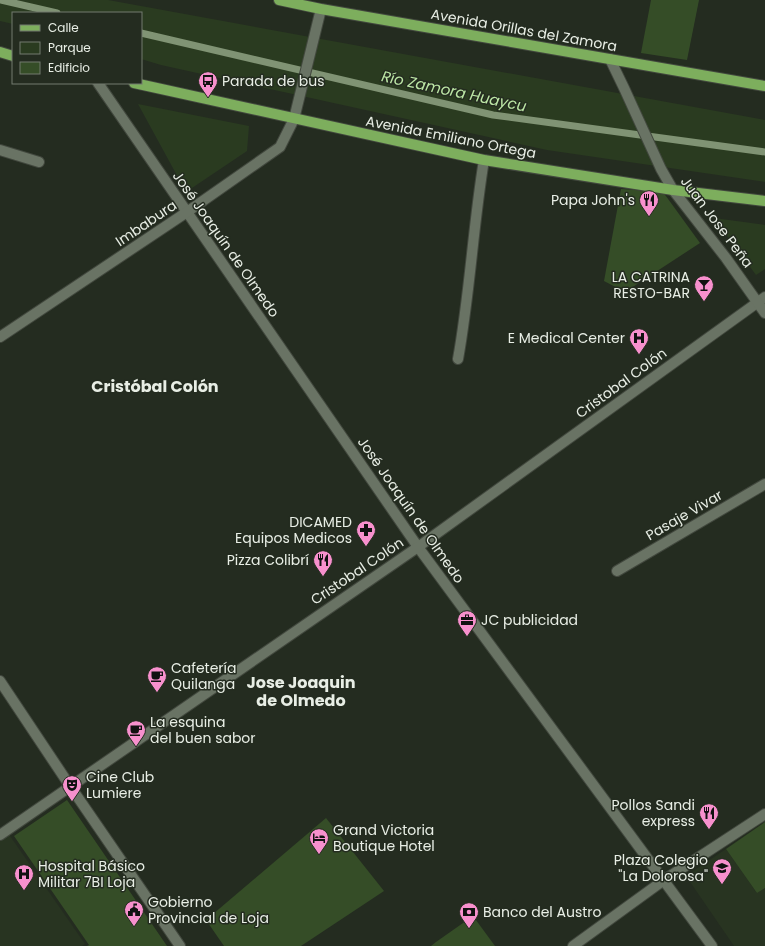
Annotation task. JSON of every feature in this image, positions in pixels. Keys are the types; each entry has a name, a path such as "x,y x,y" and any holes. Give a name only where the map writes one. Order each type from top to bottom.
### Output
{"main road":[{"name":"Avenida Orillas del Zamora","path":"278,0 321,9 765,86"},
{"path":"0,52 12,56"},
{"name":"Avenida Emiliano Ortega","path":"139,84 484,160 673,190 765,201"}],"street":[{"name":"Imbabura","path":"0,337 187,212 280,147 294,119 321,9"},
{"name":"Juan Jose Peña","path":"610,59 661,168 673,190 761,300 765,313"},
{"name":"José Joaquín de Olmedo","path":"99,84 418,546 712,946"},
{"path":"0,150 38,162"},
{"path":"458,359 465,321 484,160"},
{"name":"Cristobal Colón","path":"0,835 418,546 761,300"},
{"name":"Pasaje Vivar","path":"617,571 765,484"},
{"path":"0,681 180,946"},
{"path":"573,946 664,880 765,814"}],"shaded area":[{"name":"Hospital Básico Militar 7BI Loja","path":"8,833 85,944 82,946 0,946 0,838"},
{"path":"726,849 757,893 765,888 765,946 734,946 686,876"}],"green space":[{"path":"0,0 108,0 765,120 765,182 547,150 161,65 142,59 142,12 12,12 12,24 0,21"},
{"path":"138,104 249,126 247,151 186,192"},
{"path":"714,218 765,225 765,269 756,275"}],"building":[{"path":"651,0 699,0 687,60 641,53"},
{"name":"Papa John's","path":"621,189 663,192 700,243 625,292 604,281"},
{"path":"67,800 167,946 87,946 89,945 14,836"},
{"name":"Grand Victoria Boutique Hotel","path":"326,818 384,891 301,946 224,946 206,920"},
{"path":"765,822 765,888 757,893 726,849"},
{"name":"Banco del Austro","path":"473,916 495,946 431,946 436,942"}],"waterway":[{"name":"Río Zamora Huaycu","path":"1,0 53,12"},
{"name":"Río Zamora Huaycu","path":"142,33 493,115 765,152"}],"place":[{"name":"Parada de bus","path":"208,98"},
{"name":"Papa John's","path":"649,217"},
{"name":"LA CATRINA RESTO-BAR","path":"704,302"},
{"name":"E Medical Center","path":"639,355"},
{"name":"DICAMED Equipos Medicos","path":"366,547"},
{"name":"Pizza Colibrí","path":"323,577"},
{"name":"JC publicidad","path":"467,637"},
{"name":"Cafetería Quilanga","path":"157,693"},
{"name":"La esquina del buen sabor","path":"136,747"},
{"name":"Cine Club Lumiere","path":"72,802"},
{"name":"Pollos Sandi express","path":"709,830"},
{"name":"Grand Victoria Boutique Hotel","path":"319,855"},
{"name":"Plaza Colegio \"La Dolorosa\"","path":"722,885"},
{"name":"Hospital Básico Militar 7BI Loja","path":"24,891"},
{"name":"Gobierno Provincial de Loja","path":"134,927"},
{"name":"Banco del Austro","path":"469,929"}],"district":[{"name":"Cristóbal Colón","path":"155,386"},
{"name":"Jose Joaquin de Olmedo","path":"301,691"}]}
